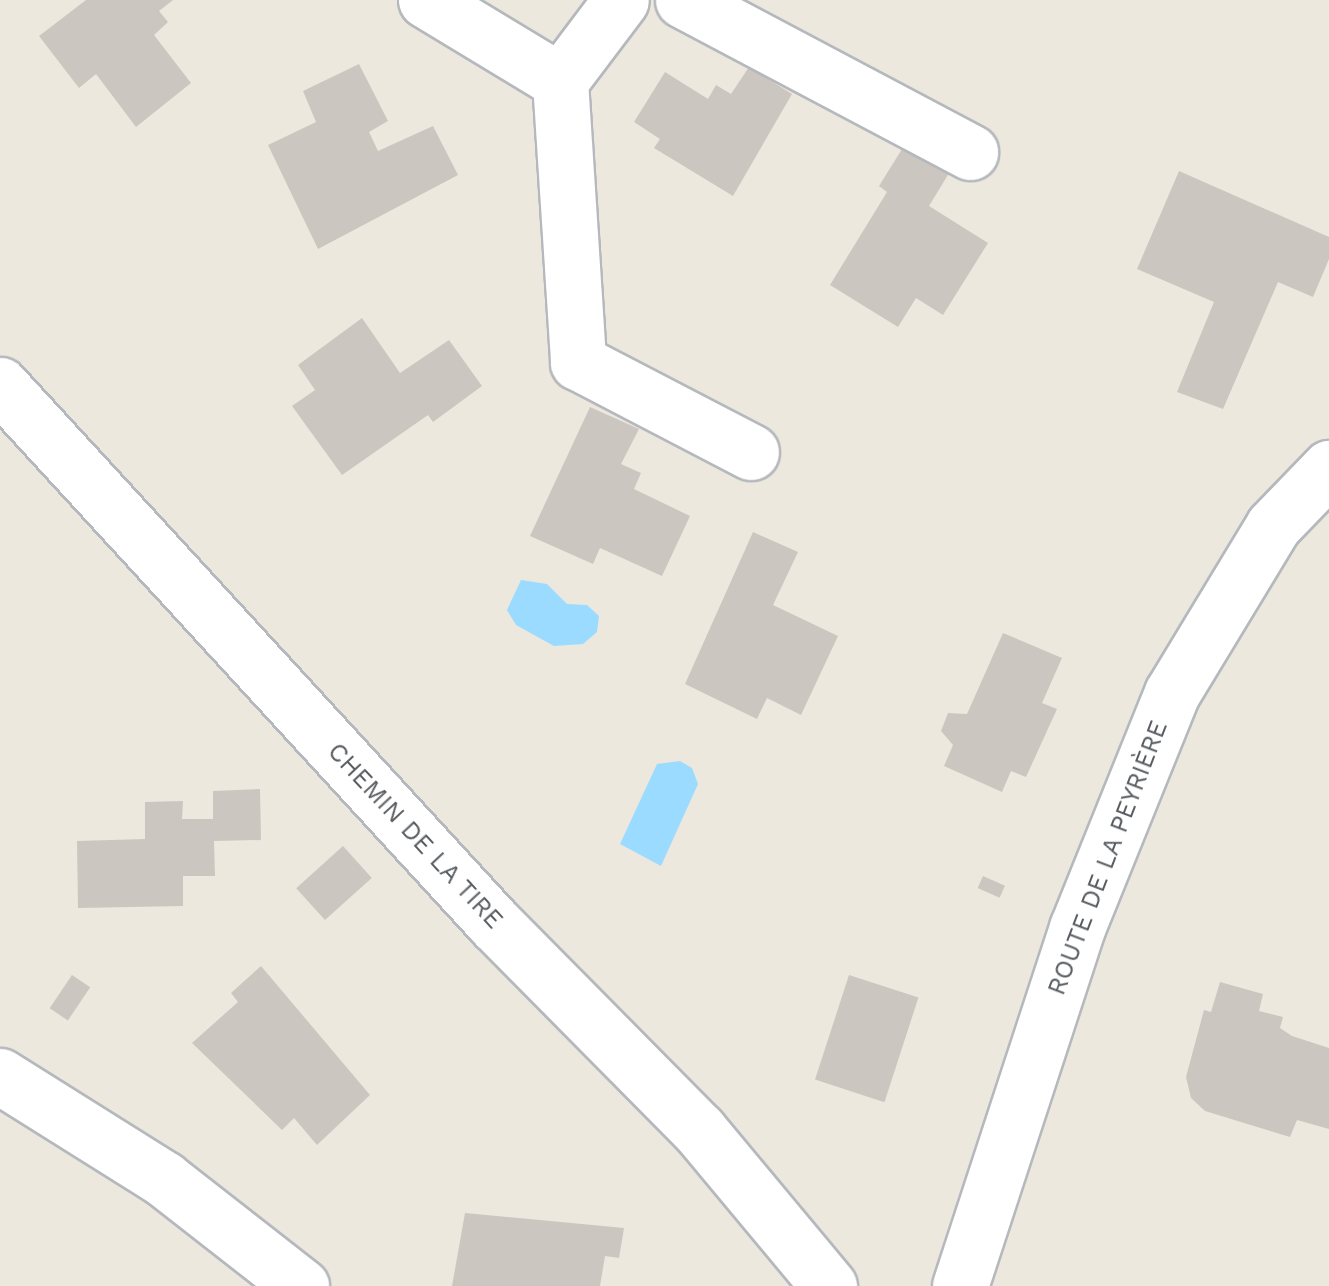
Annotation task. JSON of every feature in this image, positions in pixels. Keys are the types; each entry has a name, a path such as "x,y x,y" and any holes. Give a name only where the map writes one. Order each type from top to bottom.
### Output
{"street":[{"path":"426,0 560,81"},
{"path":"621,0 560,81 578,362 751,452"},
{"path":"682,0 970,152"},
{"name":"CHEMIN DE LA TIRE","path":"0,386 495,924 699,1130 829,1286"},
{"name":"ROUTE DE LA PEYRIÈRE","path":"960,1286 1077,928 1172,693 1273,526 1329,468"},
{"path":"0,1076 164,1180 300,1286"}],"water":[{"path":"521,580 547,584 567,604 587,605 599,616 597,632 583,644 554,646 516,625 507,610"},
{"path":"680,761 692,768 698,784 661,866 620,844 657,764"}],"building":[{"path":"86,0 173,0 159,11 168,22 154,35 191,83 136,127 96,74 79,88 39,36"},
{"path":"359,64 388,121 369,132 378,151 433,126 458,175 318,249 268,145 316,122 303,91"},
{"path":"749,67 792,94 733,196 654,148 660,139 634,122 665,72 708,99 716,85 731,94"},
{"path":"912,133 957,160 929,206 988,243 943,315 916,298 898,327 830,285 887,192 879,186"},
{"path":"1179,171 1329,237 1329,259 1313,297 1278,282 1223,409 1177,392 1214,302 1137,269"},
{"path":"362,318 400,373 449,340 482,386 433,422 428,415 342,475 292,406 315,390 298,365"},
{"path":"590,407 639,429 621,464 641,473 634,489 690,516 662,576 600,548 593,564 530,536"},
{"path":"753,532 798,552 773,605 838,636 801,715 767,698 757,719 685,684"},
{"path":"1003,633 1062,658 1042,703 1057,709 1026,777 1011,771 1002,792 944,766 953,745 941,731 948,713 967,714"},
{"path":"260,789 261,840 214,841 215,876 183,876 183,906 78,908 77,841 145,839 145,802 183,801 182,819 213,819 213,791"},
{"path":"343,846 372,878 325,920 296,888"},
{"path":"983,876 1005,886 1000,898 978,888"},
{"path":"261,966 370,1095 317,1145 294,1118 282,1130 192,1043 238,1002 231,993"},
{"path":"72,975 90,987 68,1020 50,1008"},
{"path":"849,975 918,998 884,1102 815,1080"},
{"path":"1220,982 1263,994 1259,1011 1283,1017 1280,1028 1292,1036 1329,1048 1329,1129 1297,1120 1290,1137 1205,1111 1191,1098 1186,1077 1204,1010 1211,1012"},
{"path":"465,1213 624,1228 619,1258 605,1256 600,1286 452,1286"}]}
